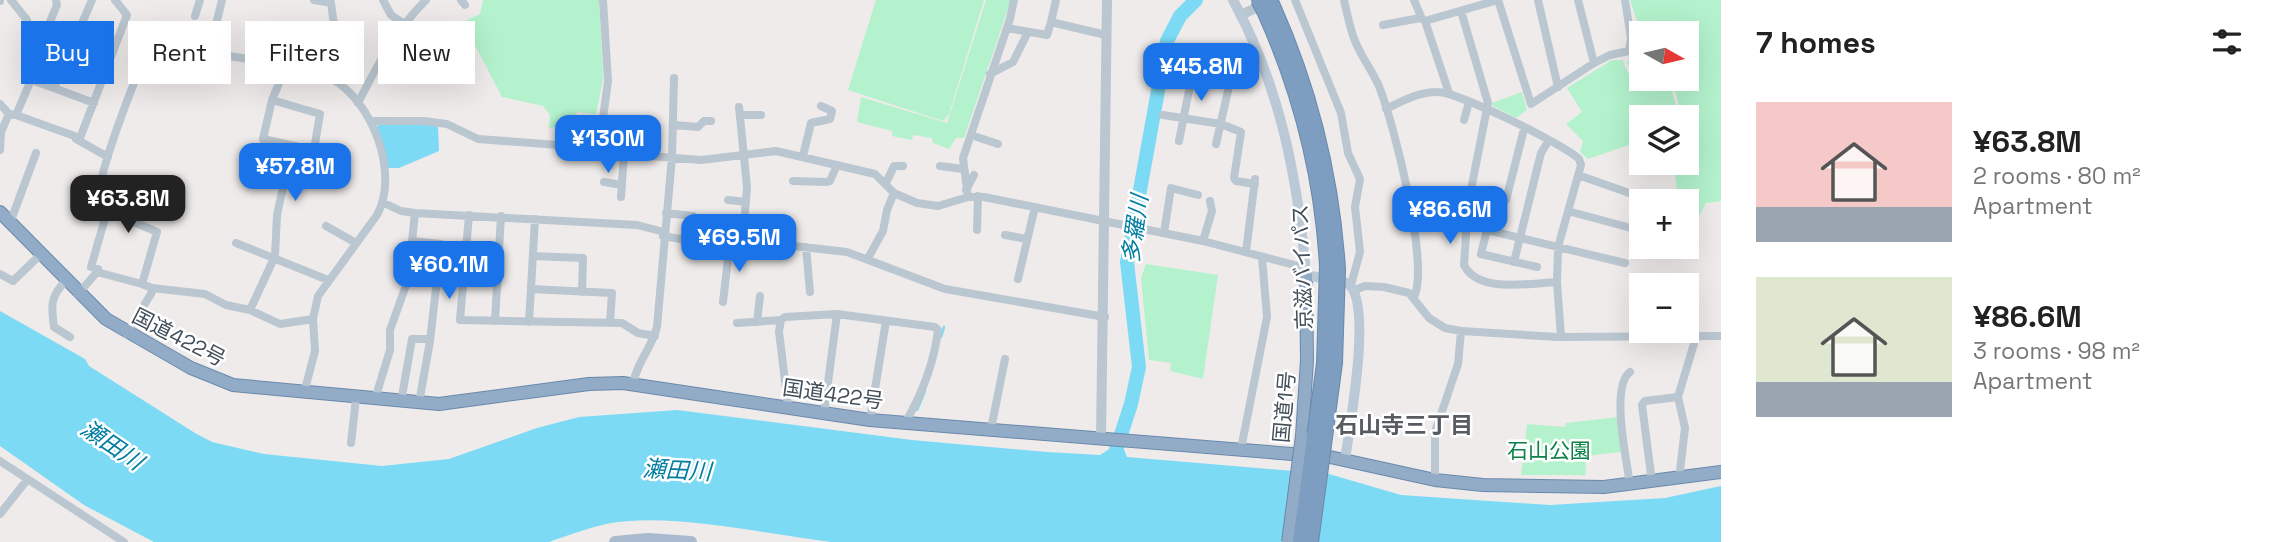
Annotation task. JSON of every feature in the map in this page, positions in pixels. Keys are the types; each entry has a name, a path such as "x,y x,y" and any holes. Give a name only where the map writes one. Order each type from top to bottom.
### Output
{"highway":[{"name":"京滋バイパス","path":"1268,3 1308,133 1333,268 1335,363 1311,542"},
{"name":"国道422号","path":"0,212 78,294 127,334 219,380 245,387 419,403 456,402 605,383 633,385 870,420 1241,449 1345,460 1435,480 1530,487 1630,485 1721,472"},
{"name":"京滋バイパス","path":"1300,542 1324,363 1333,268"},
{"name":"国道1号","path":"1288,542 1307,379 1306,271"}],"main road":[{"path":"1233,0 1258,54 1289,146 1306,271 1353,288 1360,304 1358,359 1345,460"},
{"path":"615,542 648,539 691,542"}],"street":[{"path":"11,0 27,20"},
{"path":"50,21 57,5 56,0"},
{"path":"54,88 92,0"},
{"path":"76,139 79,138 94,103 127,15 115,0"},
{"path":"195,16 200,0"},
{"path":"217,21 222,0"},
{"path":"314,0 335,2 336,21"},
{"path":"383,0 391,15 400,21"},
{"path":"405,21 426,0"},
{"path":"599,148 608,81 604,0"},
{"path":"967,194 963,169 971,135 1014,0"},
{"path":"1007,28 1047,35 1056,0"},
{"path":"1107,0 1107,437"},
{"path":"1295,0 1341,113 1348,153 1360,179 1355,207 1360,252 1353,288 1384,287 1414,297 1429,318 1445,328 1461,331 1560,337 1629,337"},
{"path":"1344,0 1354,41 1378,84 1400,160 1418,256 1419,285 1414,297"},
{"path":"1414,0 1449,93"},
{"path":"1383,25 1461,11 1498,0 1528,102 1535,103 1594,62 1610,54 1629,51 1632,37 1625,0"},
{"path":"1538,0 1558,87"},
{"path":"1578,0 1594,62"},
{"path":"1241,15 1268,3"},
{"path":"1461,11 1488,103 1470,197 1464,254 1468,272 1488,282 1557,282"},
{"path":"1051,22 1106,35"},
{"path":"990,74 1013,62 1020,54 1028,32"},
{"path":"1216,144 1232,73 1258,54"},
{"path":"1180,141 1195,60"},
{"path":"358,103 378,64"},
{"path":"633,385 635,372 655,336 672,157 674,78"},
{"path":"0,150 1,132 31,79 94,103"},
{"path":"135,84 108,157 98,195 108,208 157,232 142,284"},
{"path":"272,100 320,114 318,151 263,139 272,100 279,84"},
{"path":"304,393 315,351 313,319 318,296 383,203 386,172 372,121 350,92 339,84"},
{"path":"1386,109 1421,94 1449,93 1549,140 1579,159 1578,175 1558,247 1560,337"},
{"path":"1464,120 1469,102"},
{"path":"0,104 13,115 76,139 108,157"},
{"path":"803,156 811,123 830,119 832,111 821,106"},
{"path":"746,212 740,111 761,115"},
{"path":"1163,115 1221,124 1241,132 1236,181 1255,181 1246,252"},
{"path":"372,121 424,121 447,124 478,139 599,148 624,154 701,160 776,151 875,174 894,193 932,206 967,194 1203,241 1306,271"},
{"path":"674,125 698,127 704,121 711,121"},
{"path":"1470,197 1502,203 1506,200 1524,129"},
{"path":"971,135 998,144"},
{"path":"1514,262 1541,153 1549,140"},
{"path":"250,310 275,256 277,215 292,146"},
{"path":"10,223 36,153"},
{"path":"621,197 624,154"},
{"path":"793,181 826,182 837,165"},
{"path":"886,183 894,166 903,166"},
{"path":"940,166 963,169"},
{"path":"967,194 974,175"},
{"path":"1578,175 1629,193"},
{"path":"604,182 622,185"},
{"path":"1164,233 1171,188 1198,195"},
{"path":"868,258 883,231 894,193"},
{"path":"977,230 978,196"},
{"path":"728,200 746,202"},
{"path":"1203,241 1212,211 1210,201"},
{"path":"383,203 401,211 415,213 645,226 664,234 698,242 730,241 806,247 868,258 945,289 1105,317"},
{"path":"1018,278 1035,207"},
{"path":"97,272 98,269 91,267 108,208"},
{"path":"1568,211 1629,227"},
{"path":"666,212 693,216"},
{"path":"415,213 412,241 441,244 442,282 419,403"},
{"path":"469,215 460,320 610,323 622,324 638,333 655,336"},
{"path":"495,321 501,216"},
{"path":"529,322 535,219"},
{"path":"326,226 356,243"},
{"path":"1537,267 1481,254 1487,230 1625,263"},
{"path":"1005,235 1027,239"},
{"path":"723,302 730,241"},
{"path":"236,243 275,256 328,280"},
{"path":"806,247 810,292"},
{"path":"0,274 13,281 40,254"},
{"path":"533,256 583,258 582,292"},
{"path":"1241,449 1267,317 1262,257"},
{"path":"97,272 152,288 205,294 226,305 250,310 280,324 313,319"},
{"path":"78,294 97,272"},
{"path":"375,400 390,350 390,330 408,276"},
{"path":"66,281 51,298 51,309 54,327 70,337"},
{"path":"127,334 139,317 152,288"},
{"path":"531,289 612,293 610,323"},
{"path":"757,322 760,296"},
{"path":"737,323 837,314 938,330 923,390 905,423"},
{"path":"824,413 837,314"},
{"path":"781,320 788,408"},
{"path":"870,420 886,321"},
{"path":"1435,480 1436,432 1458,364 1461,331"},
{"path":"1699,337 1721,336"},
{"path":"401,402 412,339 430,339"},
{"path":"1679,479 1685,428 1678,397 1694,343"},
{"path":"991,429 1005,359"},
{"path":"1630,372 1624,381 1621,406 1630,485"},
{"path":"1652,482 1642,404 1645,401 1678,397"},
{"path":"351,443 356,398"},
{"path":"0,461 120,540"},
{"path":"0,514 3,503 27,481"}],"green space":[{"path":"483,0 599,0 603,79 596,114 578,112 569,121 549,129 550,115 543,106 502,97 475,45 475,21 465,21 480,14"},
{"path":"876,0 984,0 949,114 943,121 848,90"},
{"path":"986,0 1011,0 964,138 956,138 949,149 933,143 932,138 913,135 912,140 892,136 892,131 857,122 861,97 947,123"},
{"path":"1630,0 1721,0 1721,201 1706,203 1699,216 1699,189 1677,189 1675,175 1699,175 1699,105 1679,105 1675,91 1699,91 1699,21 1637,21"},
{"path":"1612,60 1623,60 1629,74 1629,91 1672,91 1676,105 1629,105 1629,145 1588,159 1580,152 1583,141 1566,124 1582,112 1567,88"},
{"path":"1522,92 1527,110 1516,118 1493,106 1492,103"},
{"path":"1146,264 1218,275 1203,379 1170,371 1171,363 1149,360 1141,278"},
{"name":"石山公園","path":"1619,417 1622,452 1585,456 1586,475 1521,475 1527,424 1565,427 1566,423"}],"water":[{"path":"378,125 438,126 439,151 399,168 388,168 376,129"},
{"name":"瀬田川","path":"0,311 85,359 89,366 195,433 212,442 264,454 382,466 449,459 537,428 579,417 677,410 912,440 1047,452 1100,455 1114,446 1123,447 1127,457 1329,474 1401,495 1550,505 1665,498 1721,486 1721,542 831,542 720,526 636,521 611,523 549,542 154,542 84,505 0,446"}],"waterway":[{"name":"多羅川","path":"1116,450 1131,404 1139,367 1127,262 1167,41 1180,16 1196,0"},
{"path":"941,337 944,327"},
{"path":"917,410 925,391"}],"district":[{"name":"石山寺三丁目","path":"1404,425"}]}
